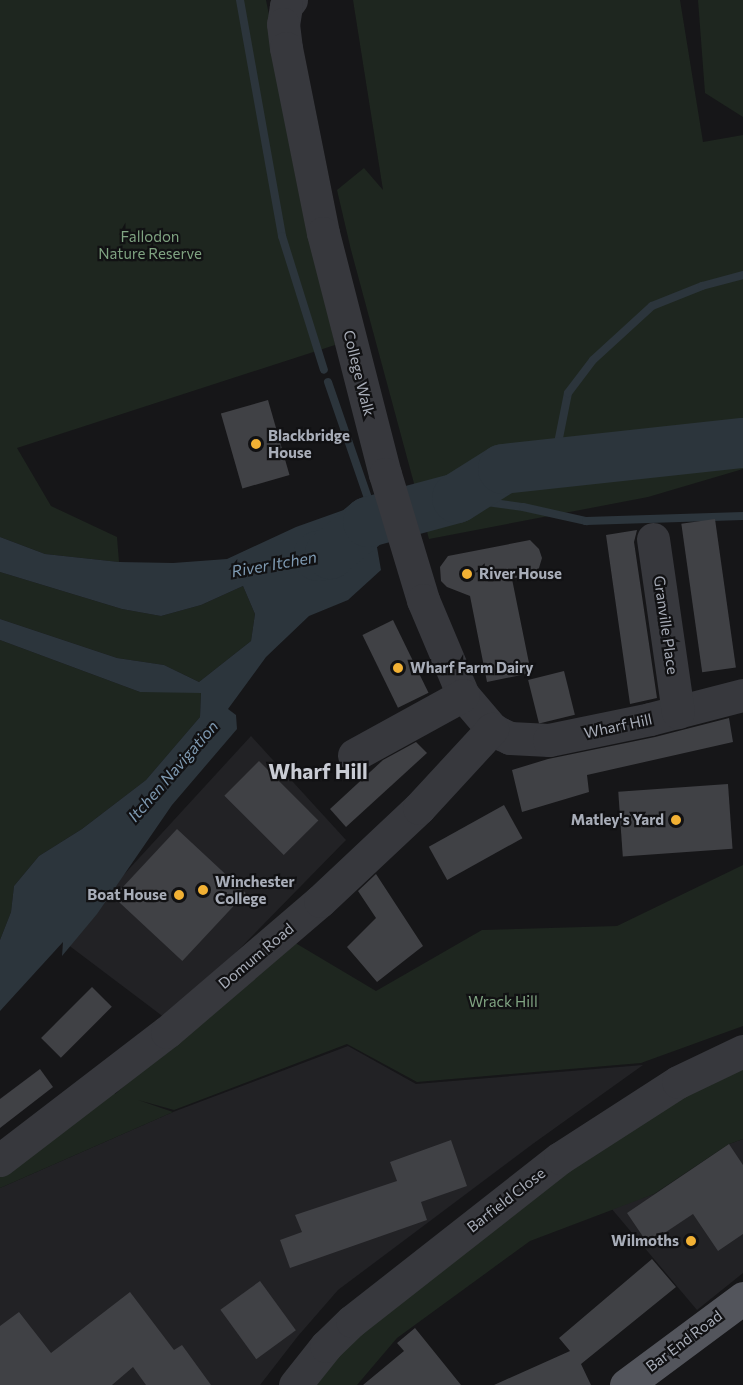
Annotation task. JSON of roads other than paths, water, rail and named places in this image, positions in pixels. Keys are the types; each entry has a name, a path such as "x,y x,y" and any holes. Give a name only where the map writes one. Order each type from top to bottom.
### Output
{"main road":[{"name":"Bar End Road","path":"626,1385 743,1298"}],"street":[{"name":"College Walk","path":"291,0 286,6 283,24 293,89 323,233 385,474 432,626 463,695 492,729"},
{"name":"Granville Place","path":"653,539 678,712"},
{"path":"354,755 463,695"},
{"name":"Wharf Hill","path":"492,729 510,738 549,740 678,712 743,695"},
{"name":"Domum Road","path":"0,1160 167,1032 320,901 419,808 492,729"},
{"name":"Barfield Close","path":"295,1385 326,1346 352,1321 560,1158 678,1082 743,1051"}],"water":[{"name":"Itchen Navigation","path":"369,501 381,570 348,600 309,616 266,657 228,709 236,715 237,729 172,805 97,914 62,956 63,942 0,1011 0,940 11,912 14,886 39,856 82,829 146,780 200,717 201,693 140,692 0,640 0,619 117,658 164,665 199,682 251,641 255,614 243,586 201,605 161,616 122,609 0,572 0,537 45,554 119,562 173,563 227,559 296,527"}],"waterway":[{"path":"240,0 282,236 324,370"},
{"path":"554,463 568,393 593,360 652,306 702,286 743,275"},
{"path":"328,382 369,501 369,512"},
{"name":"River Itchen","path":"318,556 330,554 368,522 457,498 503,469 743,443"},
{"path":"457,498 523,507 586,521 743,516"}],"place":[{"name":"Blackbridge House","path":"256,444"},
{"name":"River House","path":"467,574"},
{"name":"Wharf Farm Dairy","path":"398,668"},
{"name":"Matley's Yard","path":"676,820"},
{"name":"Winchester College","path":"203,890"},
{"name":"Boat House","path":"179,895"},
{"name":"Wilmoths","path":"691,1241"}],"district":[{"name":"Wharf Hill","path":"318,771"}],"park label":[{"name":"Fallodon Nature Reserve","path":"150,244"},
{"name":"Wrack Hill","path":"503,1002"}]}
